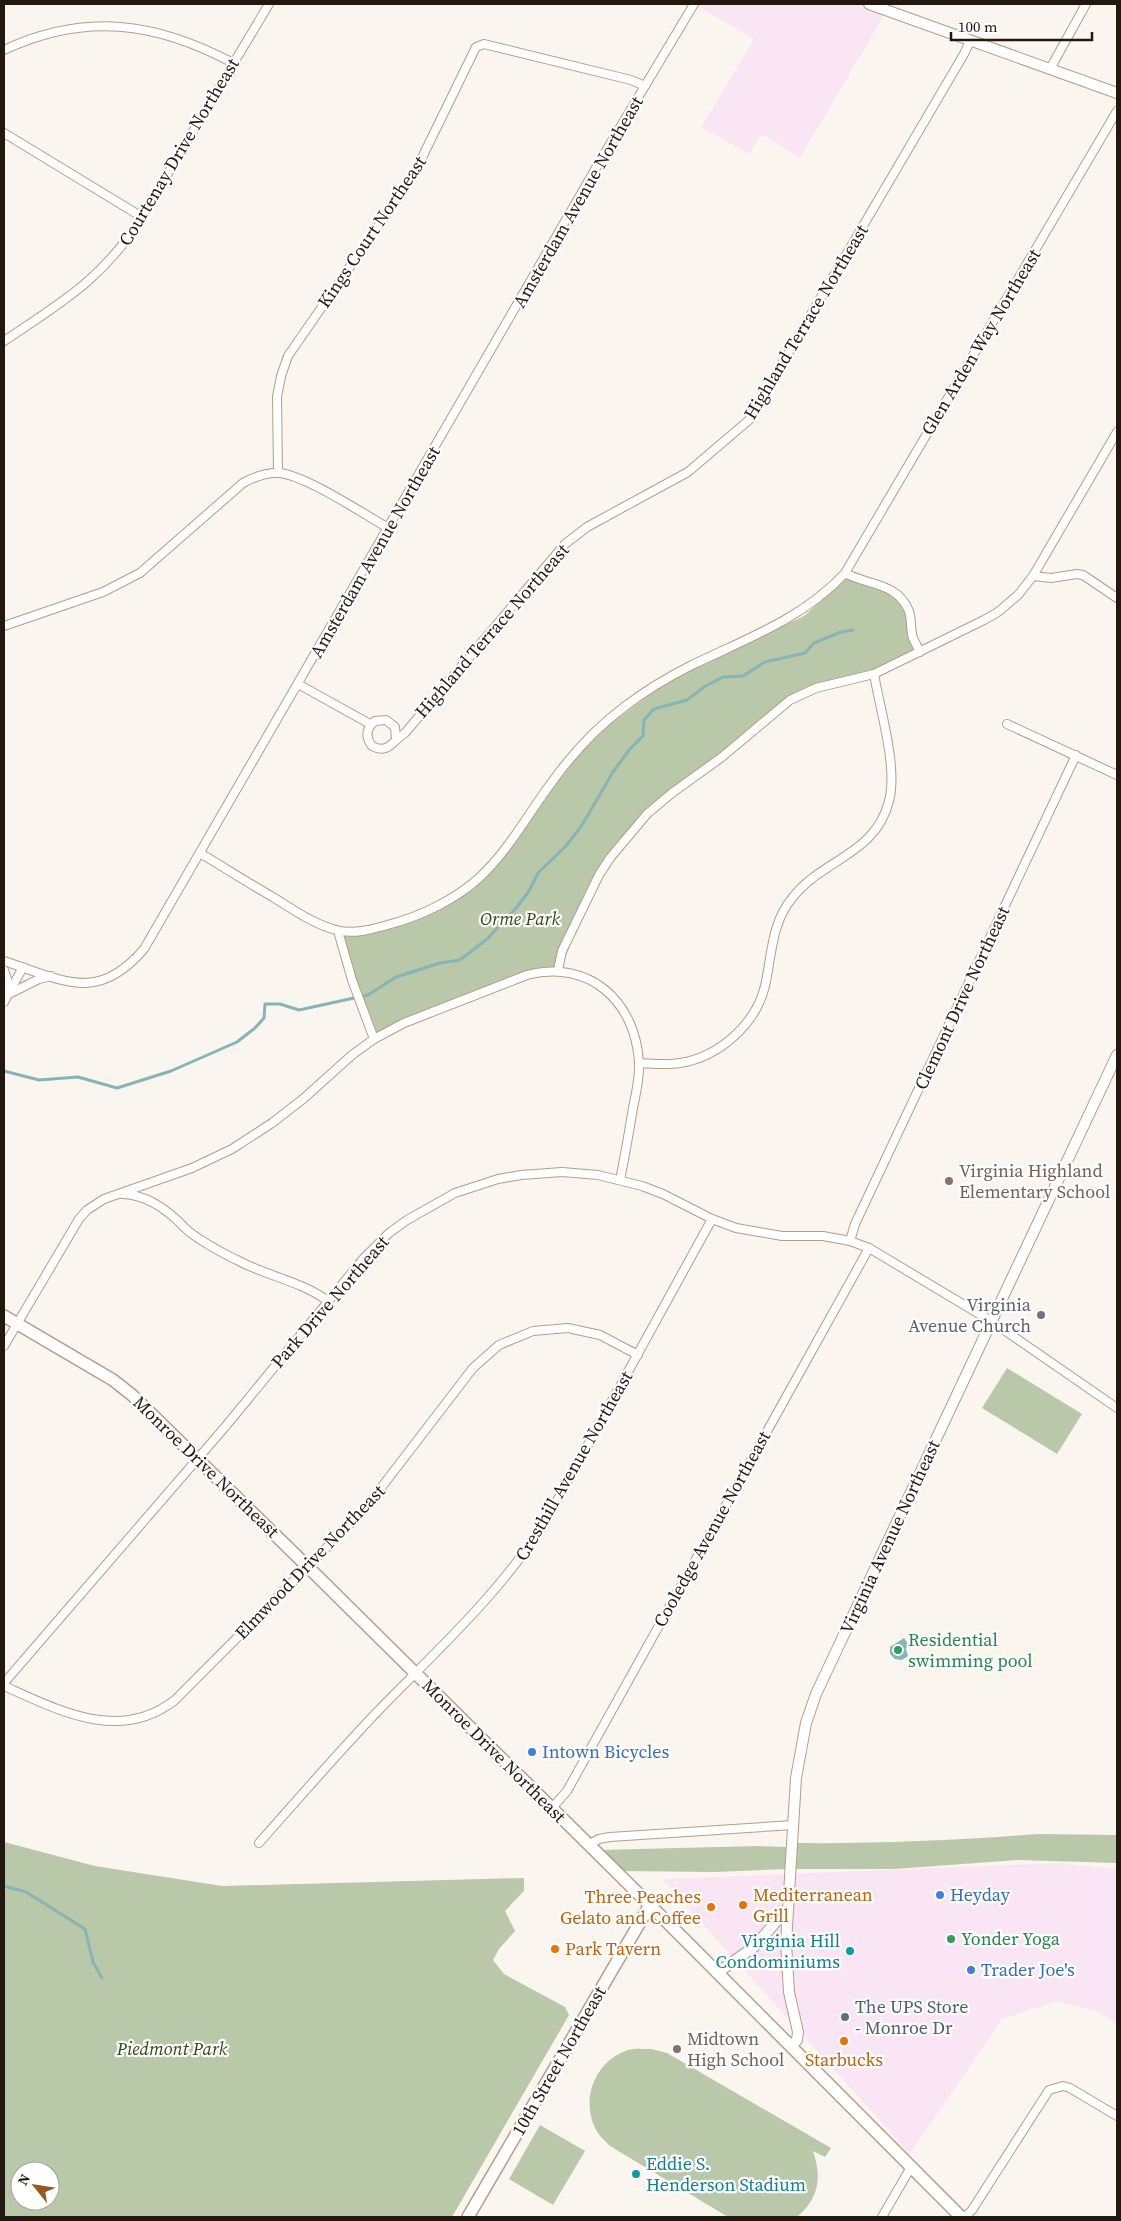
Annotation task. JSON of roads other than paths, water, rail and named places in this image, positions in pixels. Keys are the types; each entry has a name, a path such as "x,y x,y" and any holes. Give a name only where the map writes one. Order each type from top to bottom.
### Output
{"main road":[{"name":"Monroe Drive Northeast","path":"4,1316 113,1380 132,1395 650,1905 961,2217"},
{"name":"10th Street Northeast","path":"468,2217 650,1905"}],"street":[{"name":"Courtenay Drive Northeast","path":"4,340 93,278 120,250 142,217 269,4"},
{"name":"Amsterdam Avenue Northeast","path":"23,967 83,983 100,982 115,976 132,963 144,949 694,4"},
{"path":"869,4 887,7 970,41 1117,93"},
{"path":"1050,69 1086,4"},
{"path":"4,50 51,32 83,26 120,26 155,31 183,40 233,63"},
{"name":"Highland Terrace Northeast","path":"396,739 395,727 386,720 380,719 370,724 366,736 372,746 377,749 388,748 405,733 565,544 587,527 688,472 749,420 960,62 970,41"},
{"name":"Kings Court Northeast","path":"278,473 277,397 281,376 288,356 414,174 476,47 484,44 631,80 645,86"},
{"name":"Glen Arden Way Northeast","path":"338,931 371,930 400,922 438,905 463,890 478,879 498,858 566,763 591,735 614,715 643,692 670,676 760,634 795,614 811,604 845,573 1117,111"},
{"path":"4,133 142,217"},
{"path":"558,970 562,951 600,875 621,842 647,814 672,793 722,757 790,700 816,688 874,674 998,612 1018,595 1033,576 1117,432"},
{"path":"4,626 123,583 155,562 243,483 259,475 278,473 301,478 388,528"},
{"path":"845,573 883,585 899,596 910,613 913,637 920,652"},
{"path":"1033,576 1051,578 1076,574 1083,575 1117,598"},
{"path":"639,1063 669,1064 694,1060 716,1050 736,1034 753,1015 762,997 774,933 789,901 813,875 861,846 880,825 889,802 892,776 874,674"},
{"name":"Highland Terrace Northeast","path":"298,684 370,724"},
{"path":"1007,724 1117,775"},
{"name":"Clemont Drive Northeast","path":"850,1241 855,1224 1076,756"},
{"path":"200,853 310,920 338,931 352,980 374,1039"},
{"path":"4,961 23,967 6,999"},
{"path":"4,970 7,979 6,999"},
{"path":"4,1346 79,1219 96,1204 192,1168 232,1149 272,1123 303,1099 352,1054 374,1039 404,1023 526,975 558,970 589,978 612,996 632,1029 639,1063 638,1081 620,1180"},
{"path":"6,999 39,979 51,976"},
{"name":"Virginia Avenue Northeast","path":"792,2046 797,2040 798,2032 789,1992 786,1963 793,1825 800,1753 816,1694 991,1321 1115,1066 1117,1055"},
{"name":"Park Drive Northeast","path":"4,1684 197,1459 363,1259 389,1233 423,1210 455,1193 498,1179 539,1173 580,1173 620,1180 663,1194 712,1219 736,1228 760,1234 823,1236 850,1241 869,1248 991,1321 1117,1408"},
{"path":"119,1194 136,1195 148,1199 192,1233 237,1260 269,1275 309,1289 328,1301"},
{"name":"Cresthill Avenue Northeast","path":"259,1843 341,1751 495,1592 527,1551 547,1520 712,1219"},
{"name":"Cooledge Avenue Northeast","path":"552,1808 567,1791 869,1248"},
{"name":"Elmwood Drive Northeast","path":"4,1684 40,1702 99,1720 125,1722 148,1717 175,1700 364,1510 473,1368 499,1345 533,1331 568,1328 600,1335 638,1355"},
{"path":"588,1845 610,1836 793,1825"},
{"path":"718,1973 724,1966 740,1958 763,1940 788,1908"},
{"path":"964,2217 972,2210 1049,2090 1063,2086 1070,2088 1117,2116"},
{"path":"882,2217 911,2167"}],"water":[{"name":"Residential swimming pool","path":"904,1638 908,1644 906,1649 908,1656 902,1660 895,1659 890,1654 890,1647"}],"waterway":[{"path":"4,1071 39,1080 78,1077 117,1088 171,1071 237,1042 264,1018 265,1004 280,1004 299,1010 368,995 396,977 440,963 460,960 487,939 517,907 529,891 538,873 566,846 582,825 613,772 630,749 643,736 644,720 654,709 687,700 704,687 723,677 743,676 765,662 805,653 814,643 841,632 853,630"},
{"path":"4,1886 26,1892 85,1929 93,1962 102,1978"}],"place":[{"name":"Virginia Highland Elementary School","path":"949,1181"},
{"name":"Virginia Avenue Church","path":"1041,1315"},
{"name":"Residential swimming pool","path":"898,1650"},
{"name":"Intown Bicycles","path":"532,1752"},
{"name":"Heyday","path":"940,1895"},
{"name":"Mediterranean Grill","path":"743,1905"},
{"name":"Three Peaches Gelato and Coffee","path":"711,1907"},
{"name":"Yonder Yoga","path":"951,1939"},
{"name":"Park Tavern","path":"555,1949"},
{"name":"Virginia Hill Condominiums","path":"850,1951"},
{"name":"Trader Joe's","path":"971,1970"},
{"name":"The UPS Store - Monroe Dr","path":"845,2017"},
{"name":"Starbucks","path":"844,2041"},
{"name":"Midtown High School","path":"677,2049"},
{"name":"Eddie S. Henderson Stadium","path":"636,2174"}],"park label":[{"name":"Orme Park","path":"520,919"},
{"name":"Piedmont Park","path":"172,2049"}]}
